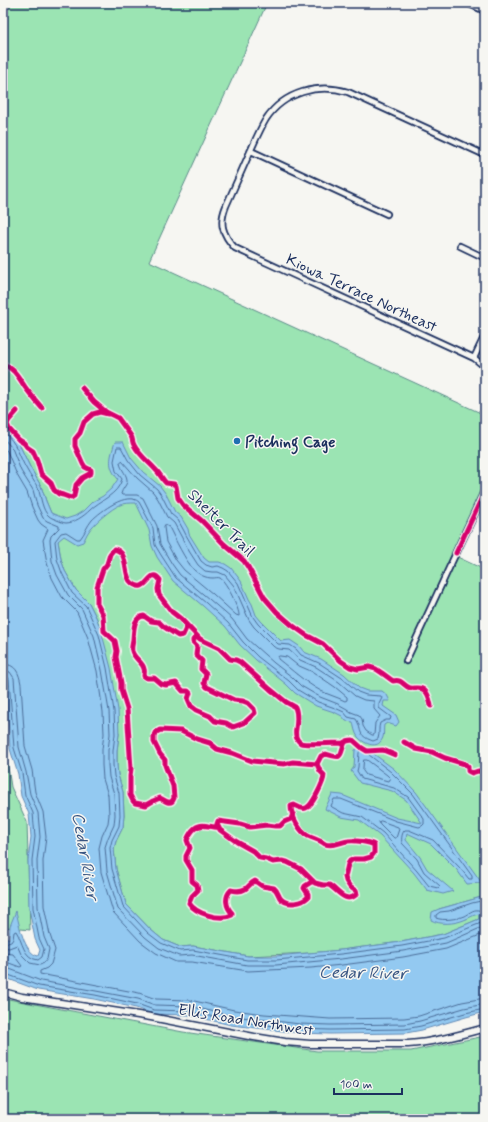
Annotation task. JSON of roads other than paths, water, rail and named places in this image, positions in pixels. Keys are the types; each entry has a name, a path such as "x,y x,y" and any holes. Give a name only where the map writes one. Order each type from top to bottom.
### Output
{"street":[{"path":"467,3 485,11"},
{"path":"387,214 251,151 265,120 276,106 300,92 317,88 338,89 348,92 485,155"},
{"name":"Kiowa Terrace Northeast","path":"251,151 223,213 223,232 228,241 235,248 474,358 485,367"},
{"path":"460,246 485,258"},
{"path":"474,358 485,335"},
{"path":"406,662 485,491"},
{"name":"Ellis Road Northwest","path":"3,992 22,997 151,1017 254,1037 310,1044 421,1043 485,1028"}],"water":[{"name":"Cedar River","path":"3,426 11,433 19,444 41,486 51,513 66,519 83,511 92,502 103,496 112,488 118,479 112,470 110,462 112,453 115,442 123,442 131,458 143,472 160,486 166,494 175,512 181,517 188,529 189,534 204,558 209,562 219,562 231,568 241,581 256,615 261,621 281,641 290,640 299,646 304,652 321,659 344,674 359,688 367,691 382,691 387,695 390,701 384,701 383,706 396,715 399,722 396,726 387,723 384,725 381,741 376,745 373,745 358,737 355,732 353,722 346,721 342,716 334,712 316,706 295,693 256,660 240,645 225,626 173,581 157,557 152,546 149,530 136,503 122,504 98,520 91,528 83,542 77,544 64,536 58,541 65,571 76,590 89,603 97,619 111,668 118,710 119,734 117,765 123,792 124,815 123,827 114,849 116,869 126,904 151,930 163,940 180,947 193,946 248,956 276,956 341,950 401,942 443,934 479,919 479,914 452,923 443,923 431,920 432,912 485,896 485,1012 422,1030 406,1033 300,1033 231,1025 188,1015 153,1014 136,1008 94,999 38,990 3,976 3,935 9,939 10,926 16,911 23,937 29,950 38,956 40,950 35,939 29,908 28,860 31,837 29,814 21,796 18,774 10,749 6,685 3,667"},
{"path":"363,746 394,769 416,792 482,883 467,884 457,870 431,844 407,833 406,840 420,857 427,869 453,891 443,894 427,890 414,873 380,836 359,820 341,817 325,809 332,794 342,795 397,818 422,823 406,800 392,791 360,783 351,771 354,767 355,750"}],"place":[{"name":"Pitching Cage","path":"237,441"}]}
